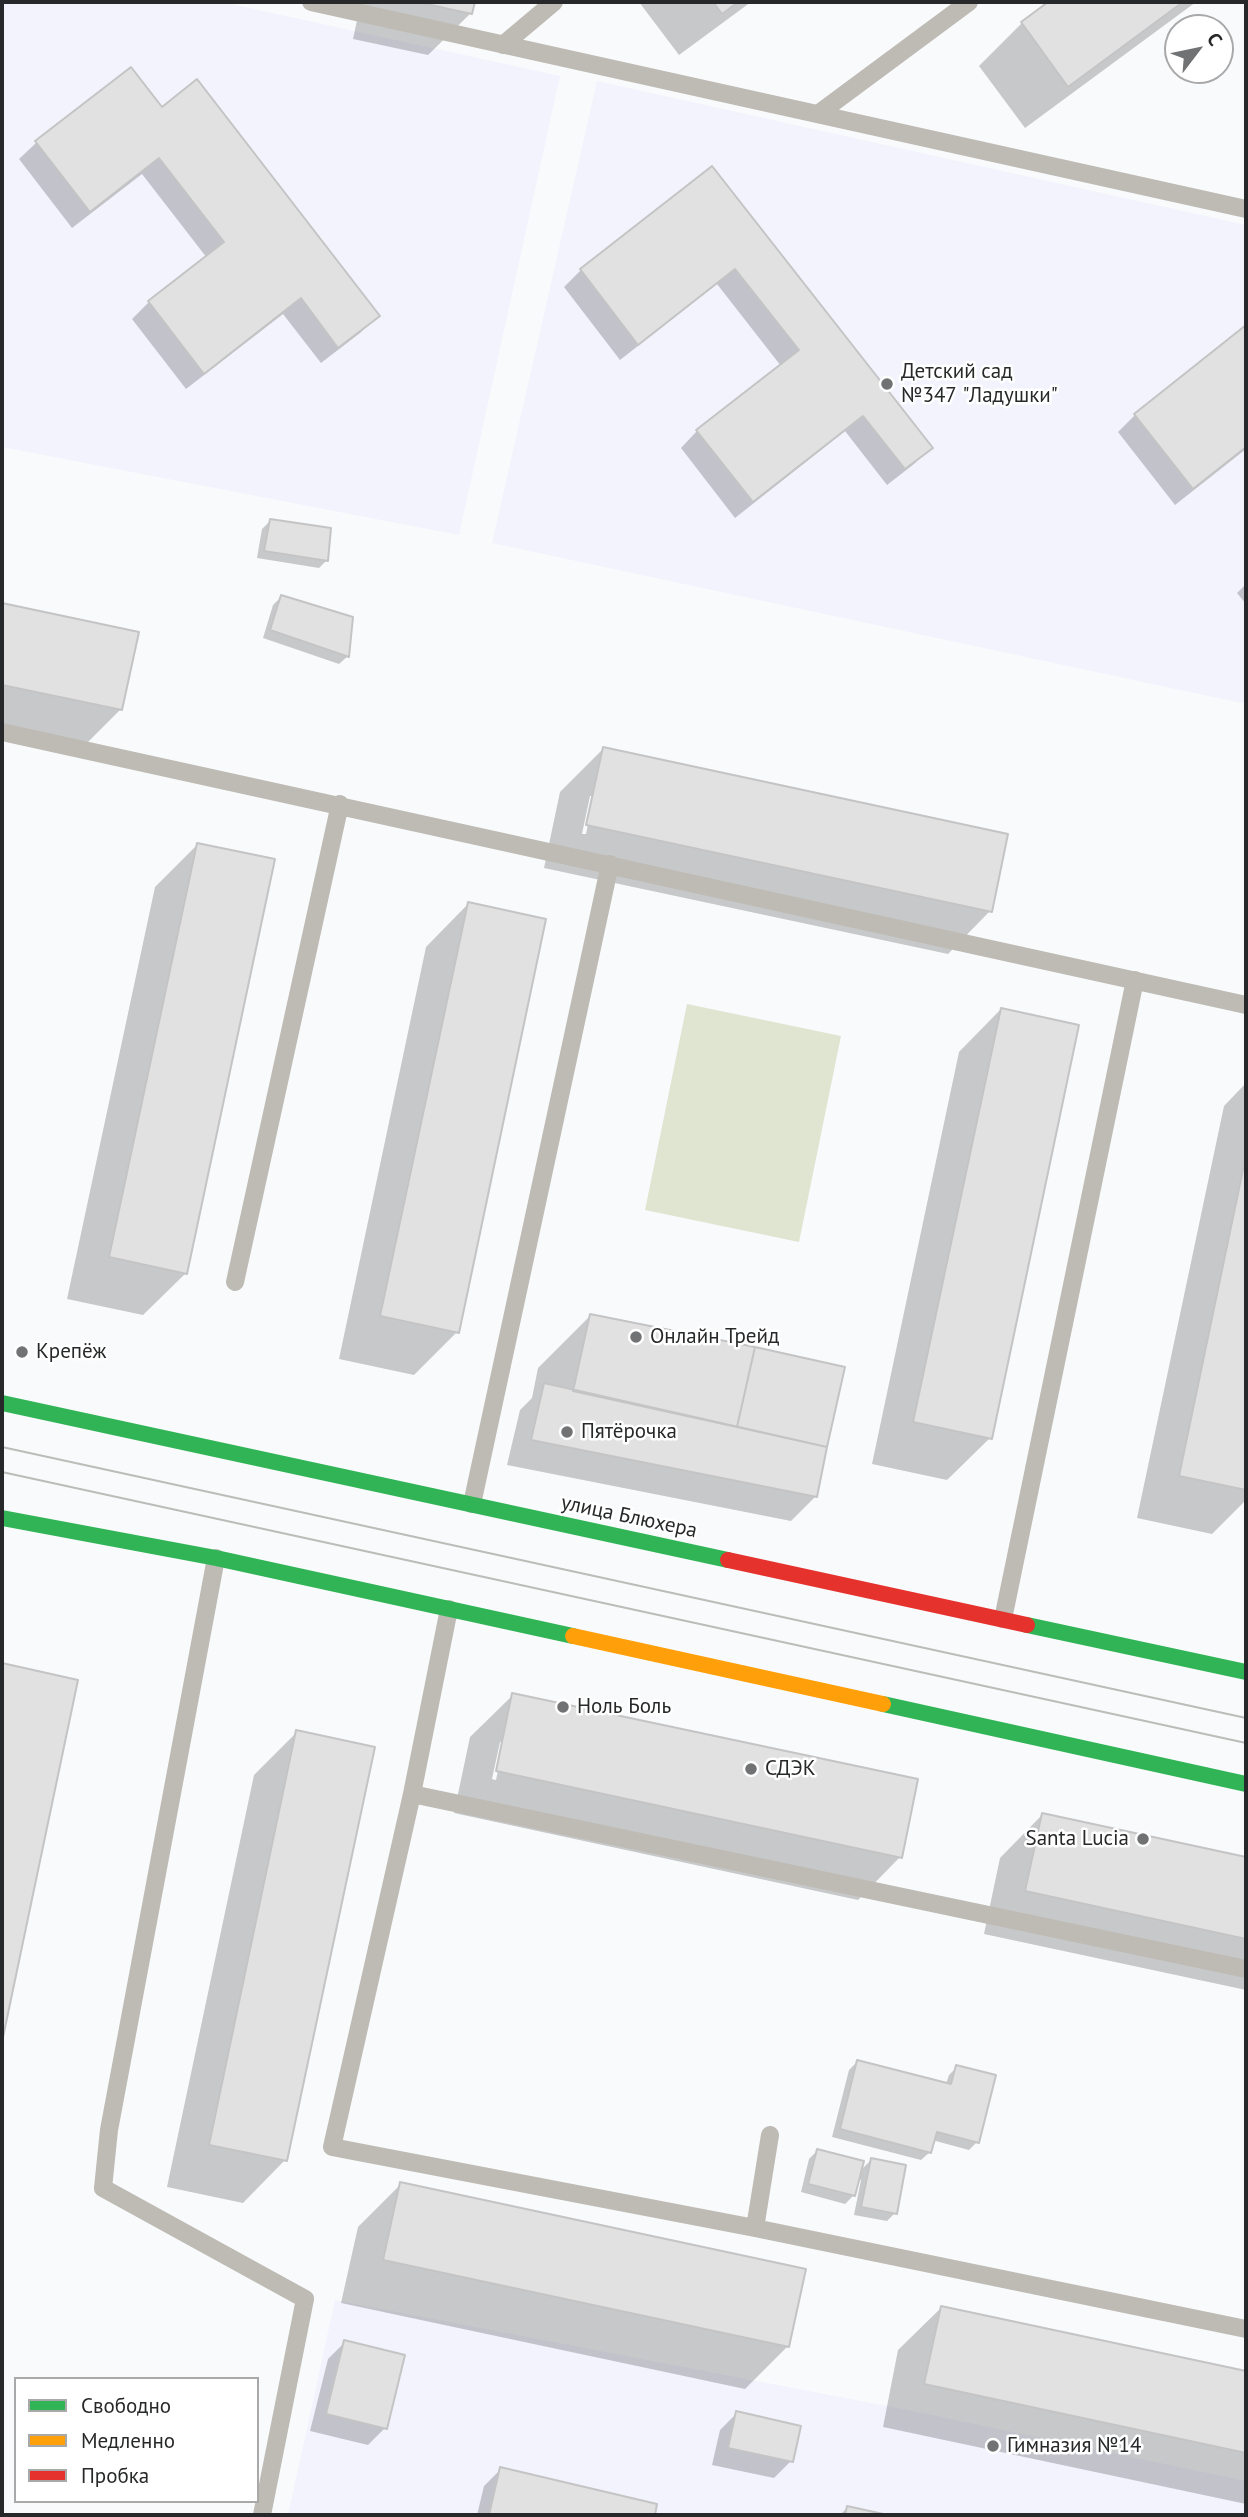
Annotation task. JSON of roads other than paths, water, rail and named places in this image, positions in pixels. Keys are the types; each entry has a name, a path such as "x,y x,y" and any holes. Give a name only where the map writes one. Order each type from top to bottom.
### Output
{"street":[{"name":"улица Блюхера","path":"2,1404 1246,1672"},
{"path":"2,1518 216,1558 1246,1784"}],"lane":[{"path":"311,2 1246,209"},
{"path":"503,44 554,2"},
{"path":"818,114 970,2"},
{"path":"2,732 340,804 1246,1005"},
{"path":"236,1282 340,804"},
{"path":"472,1504 610,864"},
{"path":"1003,1619 1135,980"},
{"path":"216,1558 109,2130 103,2188 305,2300 262,2515"},
{"path":"449,1609 412,1794 332,2147 755,2228 1246,2329"},
{"path":"412,1794 1246,1969"},
{"path":"755,2228 770,2135"}],"tram line":[{"path":"2,1447 1246,1718"},
{"path":"2,1472 1246,1743"}],"place":[{"name":"Детский сад №347 \"Ладушки\"","path":"887,384"},
{"name":"Онлайн Трейд","path":"636,1337"},
{"name":"Крепёж","path":"22,1352"},
{"name":"Пятёрочка","path":"567,1432"},
{"name":"Ноль Боль","path":"563,1707"},
{"name":"СДЭК","path":"751,1769"},
{"name":"Santa Lucia","path":"1143,1839"},
{"name":"Гимназия №14","path":"993,2446"}]}
